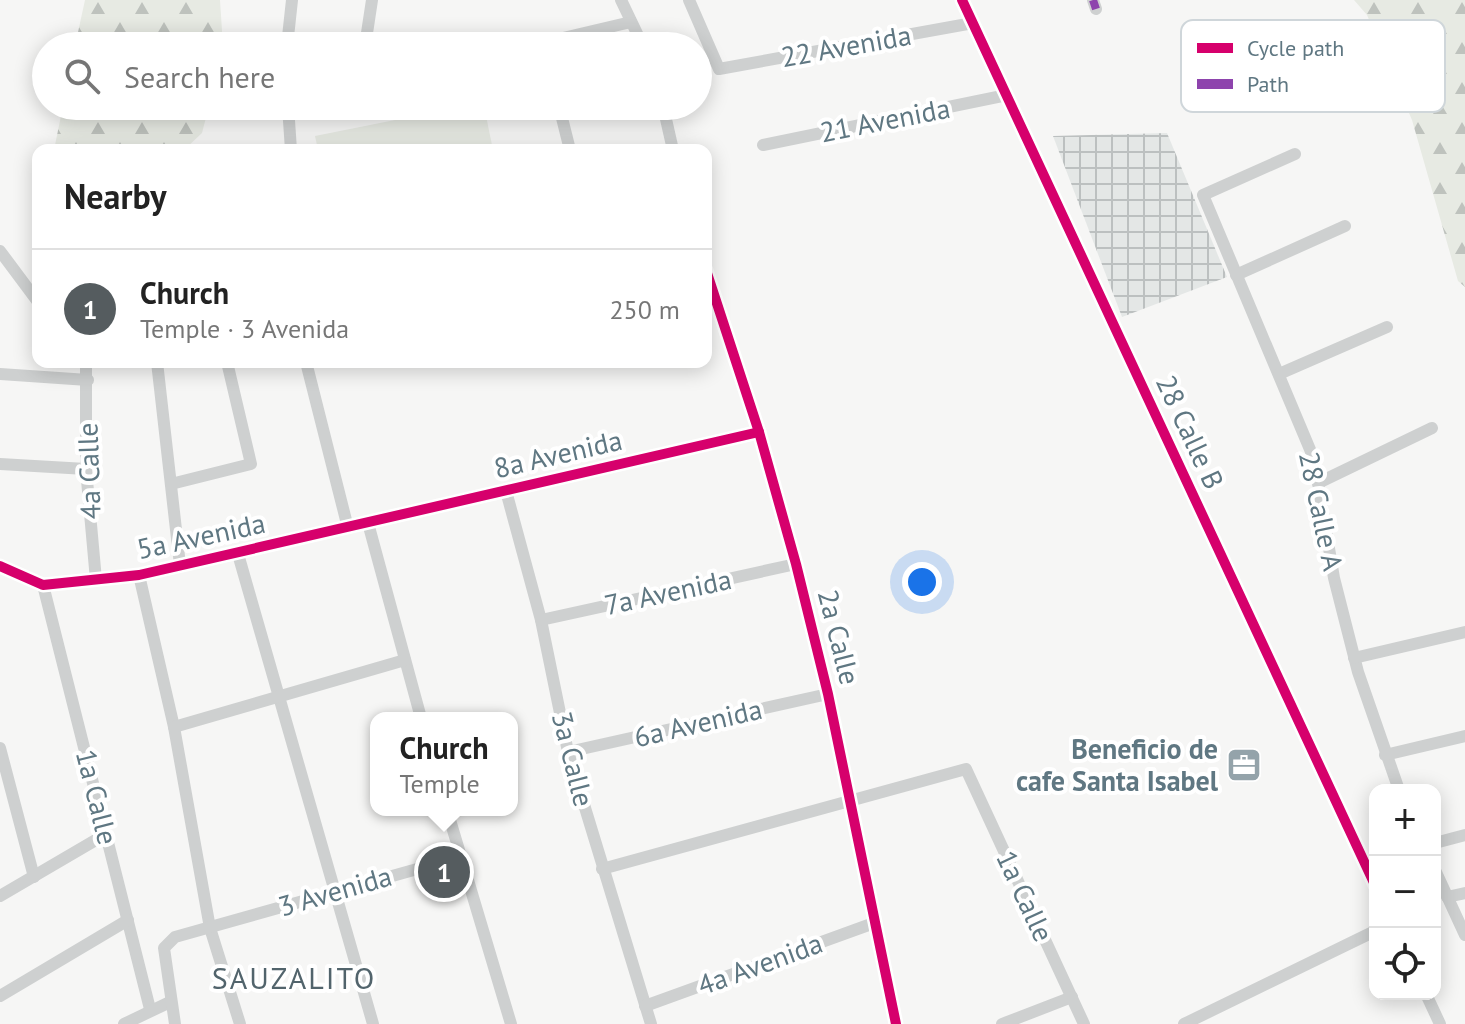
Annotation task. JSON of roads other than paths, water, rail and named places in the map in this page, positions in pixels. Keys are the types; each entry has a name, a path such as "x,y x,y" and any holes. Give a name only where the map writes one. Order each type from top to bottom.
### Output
{"street":[{"path":"289,32 292,0"},
{"path":"367,32 372,0"},
{"path":"621,0 636,32"},
{"name":"22 Avenida","path":"689,0 703,32"},
{"name":"28 Calle B","path":"962,0 1369,872"},
{"path":"591,32 631,22"},
{"name":"22 Avenida","path":"712,53 719,69 973,23"},
{"name":"21 Avenida","path":"763,145 1007,95"},
{"path":"289,120 291,144"},
{"path":"562,120 568,144"},
{"path":"666,120 672,144"},
{"name":"28 Calle A","path":"1295,154 1203,195 1314,459 1334,578 1354,658 1397,784"},
{"path":"1236,275 1345,226"},
{"path":"0,251 32,294"},
{"name":"2a Calle","path":"712,308 759,432 796,564 828,694 896,1024"},
{"path":"1279,374 1387,327"},
{"name":"4a Calle","path":"87,368 86,469 96,580"},
{"path":"158,368 180,565"},
{"path":"171,484 250,466 228,368"},
{"path":"308,368 348,528"},
{"path":"0,374 88,380"},
{"path":"1318,483 1432,428"},
{"name":"8a Avenida","path":"368,523 759,432"},
{"path":"0,464 86,469"},
{"name":"3a Calle","path":"506,491 541,620 568,752 651,1024"},
{"path":"368,523 419,712"},
{"name":"5a Avenida","path":"43,585 139,575 368,523"},
{"path":"238,554 373,1024"},
{"name":"7a Avenida","path":"541,620 796,564"},
{"path":"0,566 43,585"},
{"path":"139,575 174,727 210,928 240,1024"},
{"name":"1a Calle","path":"43,585 150,1009"},
{"path":"1354,658 1465,632"},
{"path":"174,727 278,694 405,660"},
{"name":"6a Avenida","path":"568,752 828,694"},
{"path":"1385,755 1465,736"},
{"path":"0,748 34,877"},
{"name":"1a Calle","path":"850,800 966,769 1084,1024"},
{"path":"602,869 850,800"},
{"path":"449,816 511,1024"},
{"path":"0,896 106,834"},
{"path":"1441,841 1465,835"},
{"name":"3 Avenida","path":"170,1002 164,948 175,937 333,890 460,857"},
{"path":"1441,884 1465,935"},
{"path":"1447,897 1465,893"},
{"path":"0,996 128,920"},
{"name":"4a Avenida","path":"645,1006 874,923"},
{"path":"1184,1024 1369,934"},
{"path":"1002,1024 1072,997"},
{"path":"1429,1000 1440,1024"},
{"path":"124,1024 170,1002 175,1024"}],"place":[{"name":"Beneficio de cafe Santa Isabel","path":"1244,765"},
{"name":"Church","path":"444,872"}],"district":[{"name":"SAUZALITO","path":"294,979"}]}
